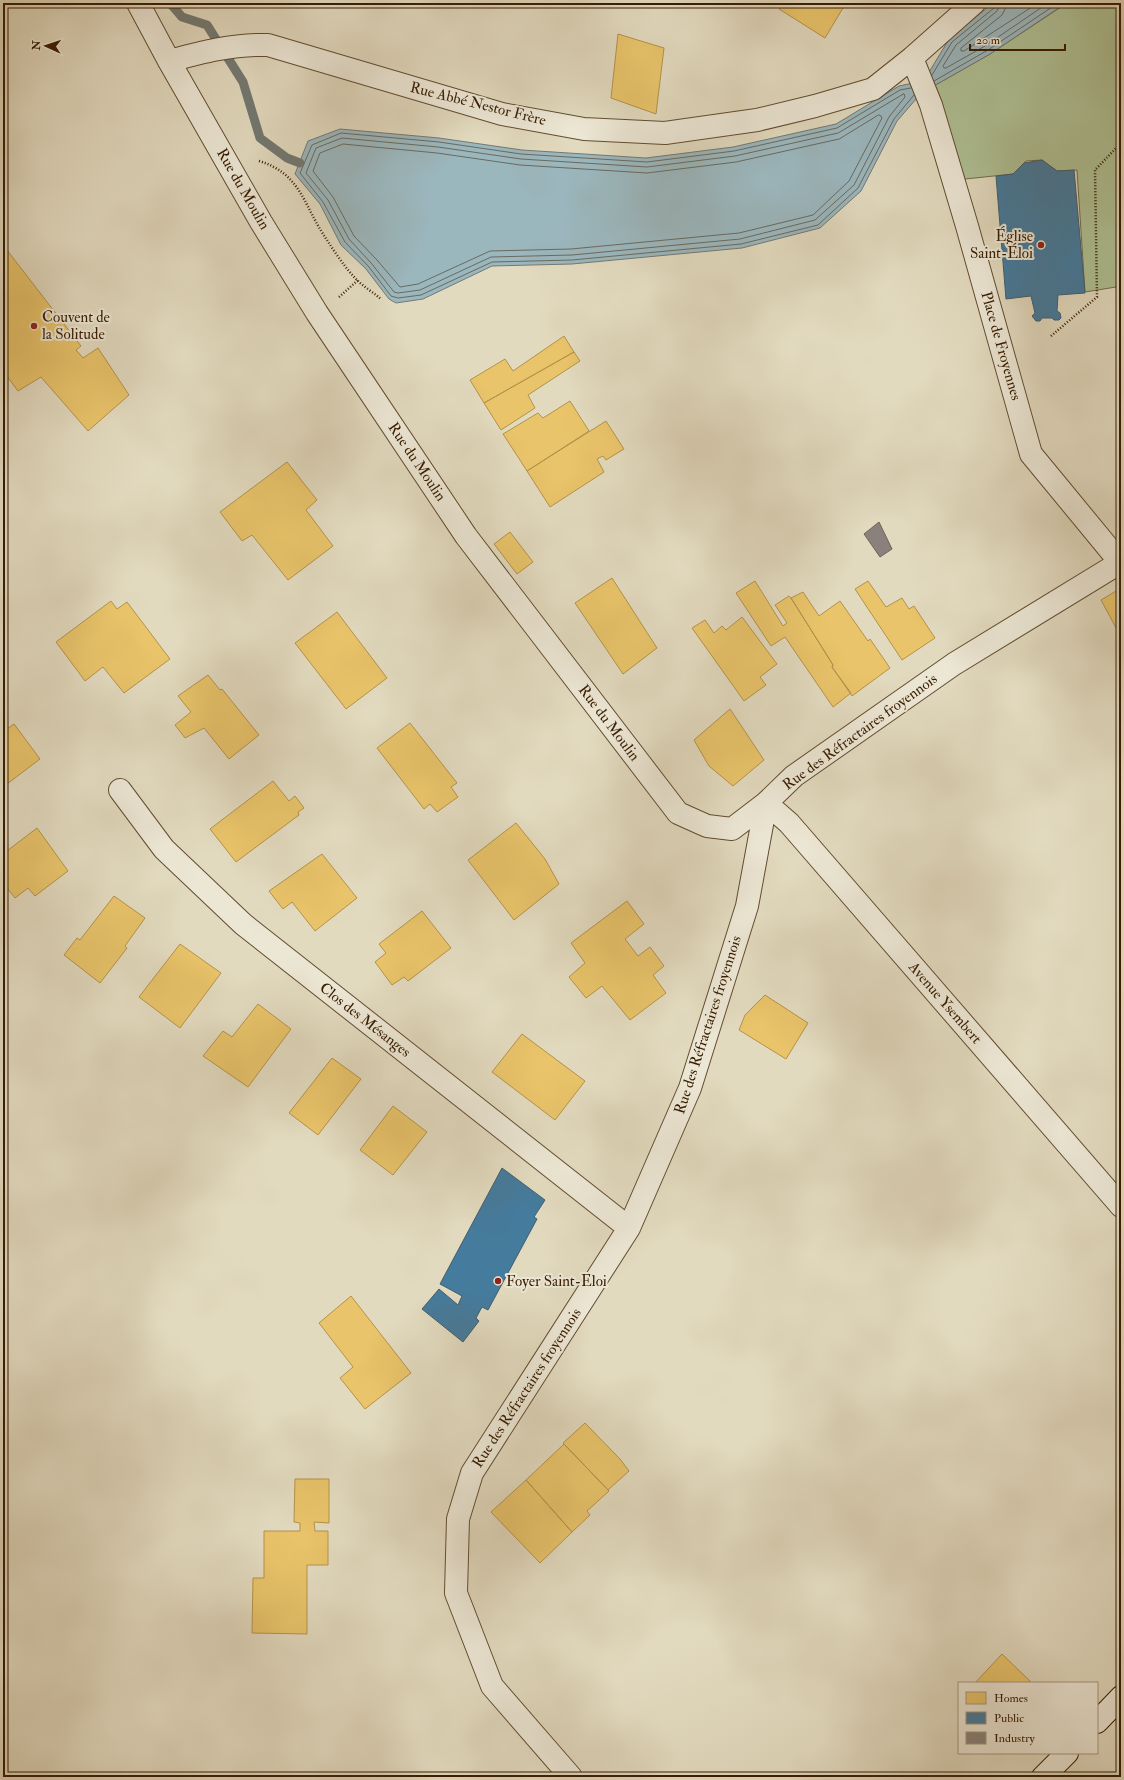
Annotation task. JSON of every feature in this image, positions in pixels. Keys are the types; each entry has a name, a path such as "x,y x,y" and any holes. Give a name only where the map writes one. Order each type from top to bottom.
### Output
{"street":[{"name":"Rue du Moulin","path":"138,3 169,61 262,222 317,313 466,536 678,813 707,826 732,829 766,803"},
{"name":"Rue Abbé Nestor Frère","path":"169,61 208,50 248,44 268,45 502,114 584,129 665,133 757,120 815,106 873,89 914,64 974,3"},
{"name":"Place de Froyennes","path":"914,64 931,105 968,226 1031,454 1121,562"},
{"name":"Rue des Réfractaires froyennois","path":"571,1777 492,1686 456,1593 458,1519 472,1474 629,1228 690,1088 747,906 766,803 794,776 954,664 1121,562"},
{"name":"Clos des Mésanges","path":"120,790 164,849 243,924 629,1228"},
{"name":"Avenue Ysembert","path":"766,803 794,829 1121,1206"},
{"path":"1098,1721 1121,1697"},
{"path":"1043,1777 1066,1754"}],"path":[{"path":"1119,3 1119,16 1121,19"},
{"path":"1051,336 1097,297 1095,170 1121,143"},
{"path":"276,166 293,180 323,234 358,280 381,299"},
{"path":"346,292 358,280"}],"green space":[{"path":"1067,3 1121,3 1121,273 1116,287 1085,292 1077,170 1057,171 1042,160 1026,161 1013,174 965,179 932,87 990,54"}],"water":[{"path":"993,3 1066,3 990,54 932,87 917,98 897,121 861,191 820,228 742,248 572,264 492,266 423,299 396,303 389,299 366,269 341,245 320,204 295,174 308,141 340,129 439,138 522,150 646,158 733,147 836,124 899,86 913,83 928,74 949,39"}],"building: Homes":[{"path":"785,3 846,3 825,38 779,9"},
{"path":"618,34 664,48 656,114 611,98"},
{"name":"Couvent de la Solitude","path":"3,245 81,346 76,350 83,358 98,348 129,395 88,431 41,377 18,391 3,371"},
{"path":"564,336 574,352 484,403 470,380 505,359 513,371"},
{"path":"574,352 580,361 528,395 535,408 501,430 484,403"},
{"path":"570,401 589,431 527,471 503,434 538,413 543,418"},
{"path":"606,421 624,449 606,460 603,456 597,459 604,472 550,507 527,471"},
{"path":"287,462 317,500 306,510 333,546 288,580 252,535 242,541 220,512"},
{"path":"510,532 533,562 517,574 494,544"},
{"path":"612,578 657,648 623,674 575,603"},
{"path":"755,581 783,626 787,623 775,605 789,596 791,598 833,665 832,667 851,693 833,707 785,637 771,646 736,593"},
{"path":"868,581 886,607 902,598 909,609 914,606 935,638 902,660 855,589"},
{"path":"1121,588 1121,637 1101,600"},
{"path":"803,592 819,616 840,601 868,641 870,639 890,668 852,696 832,667 833,665 791,598"},
{"path":"111,601 117,609 127,602 170,659 124,693 103,667 85,681 56,642"},
{"path":"337,612 387,678 346,709 295,643"},
{"path":"742,617 777,664 760,677 766,685 744,701 692,628 705,620 714,633 722,626 726,630"},
{"path":"208,675 220,690 222,689 259,735 229,759 204,728 185,738 175,725 191,712 178,696"},
{"path":"730,709 764,760 733,786 709,766 694,740"},
{"path":"410,723 457,783 451,787 458,797 437,812 430,804 424,809 377,748"},
{"path":"14,724 40,759 3,787 3,732"},
{"path":"273,781 289,801 295,796 304,808 298,812 299,815 236,862 210,829"},
{"path":"516,823 545,859 559,884 514,920 468,860"},
{"path":"37,828 68,871 35,896 28,888 15,898 3,883 3,854"},
{"path":"322,854 357,898 315,931 292,902 283,909 269,891"},
{"path":"114,896 145,918 125,946 127,948 100,983 64,955 77,938 80,940"},
{"path":"627,901 644,924 625,939 638,956 650,947 664,966 653,975 666,993 630,1020 602,986 586,998 569,977 585,963 571,943"},
{"path":"422,911 451,948 408,981 404,977 392,985 375,962 386,953 379,944"},
{"path":"180,944 221,973 180,1028 139,997"},
{"path":"765,995 808,1023 786,1059 739,1030 745,1015"},
{"path":"258,1004 291,1029 248,1087 203,1056 223,1031 232,1037"},
{"path":"522,1034 585,1081 555,1120 492,1072"},
{"path":"332,1058 361,1079 318,1135 289,1113"},
{"path":"393,1106 427,1132 393,1175 360,1150"},
{"path":"351,1296 411,1373 365,1409 340,1378 353,1367 319,1323"},
{"path":"585,1423 620,1459 629,1471 608,1490 563,1443"},
{"path":"564,1444 609,1491 587,1511 590,1515 572,1532 526,1480"},
{"path":"295,1479 329,1479 329,1523 314,1522 315,1531 328,1531 328,1565 307,1565 307,1634 252,1633 253,1578 264,1578 264,1531 300,1531 300,1523 294,1522"},
{"path":"526,1480 572,1532 540,1563 491,1512"},
{"path":"1002,1654 1031,1682 976,1682"}],"building: Public":[{"name":"Église Saint-Éloi","path":"1042,160 1057,171 1074,170 1085,293 1058,295 1057,311 1060,313 1061,318 1059,320 1054,320 1052,318 1042,318 1040,321 1036,321 1032,316 1035,313 1031,296 1006,299 996,176 1013,174 1024,163"},
{"path":"502,1168 545,1200 534,1217 537,1219 488,1310 482,1307 476,1318 479,1321 463,1342 422,1309 439,1289 458,1305 462,1296 440,1284"}],"building: Industry":[{"path":"879,522 892,549 880,557 864,534"}],"waterway":[{"path":"170,3 182,17 207,25 243,82 260,138 287,158 300,163"}],"place":[{"name":"Église Saint-Éloi","path":"1041,245"},
{"name":"Couvent de la Solitude","path":"34,326"},
{"name":"Foyer Saint-Eloi","path":"498,1281"}]}
